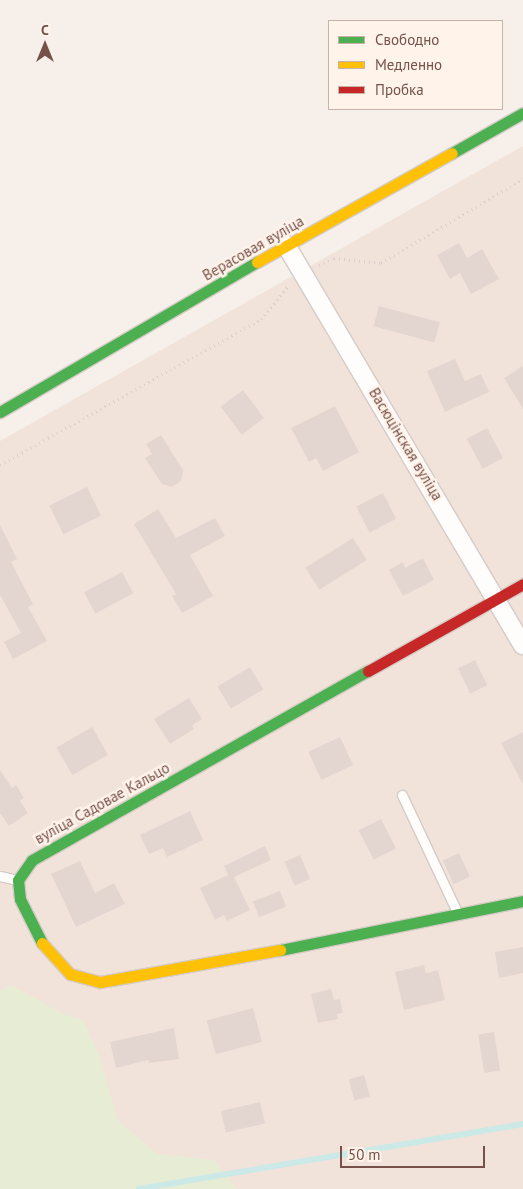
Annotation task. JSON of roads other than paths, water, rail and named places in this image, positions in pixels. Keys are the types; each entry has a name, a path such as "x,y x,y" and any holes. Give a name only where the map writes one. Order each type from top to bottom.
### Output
{"street":[{"name":"Верасовая вуліца","path":"0,412 286,245 523,113"},
{"name":"Васюцінская вуліца","path":"286,245 523,644"},
{"name":"вуліца Садовае Кальцо","path":"18,880 32,860 523,584"},
{"path":"18,880 20,899 40,940 70,974 100,982 256,955 523,901"}],"lane":[{"path":"402,795 458,914"},
{"path":"0,876 18,880"}],"waterway":[{"path":"139,1189 523,1124"}]}
